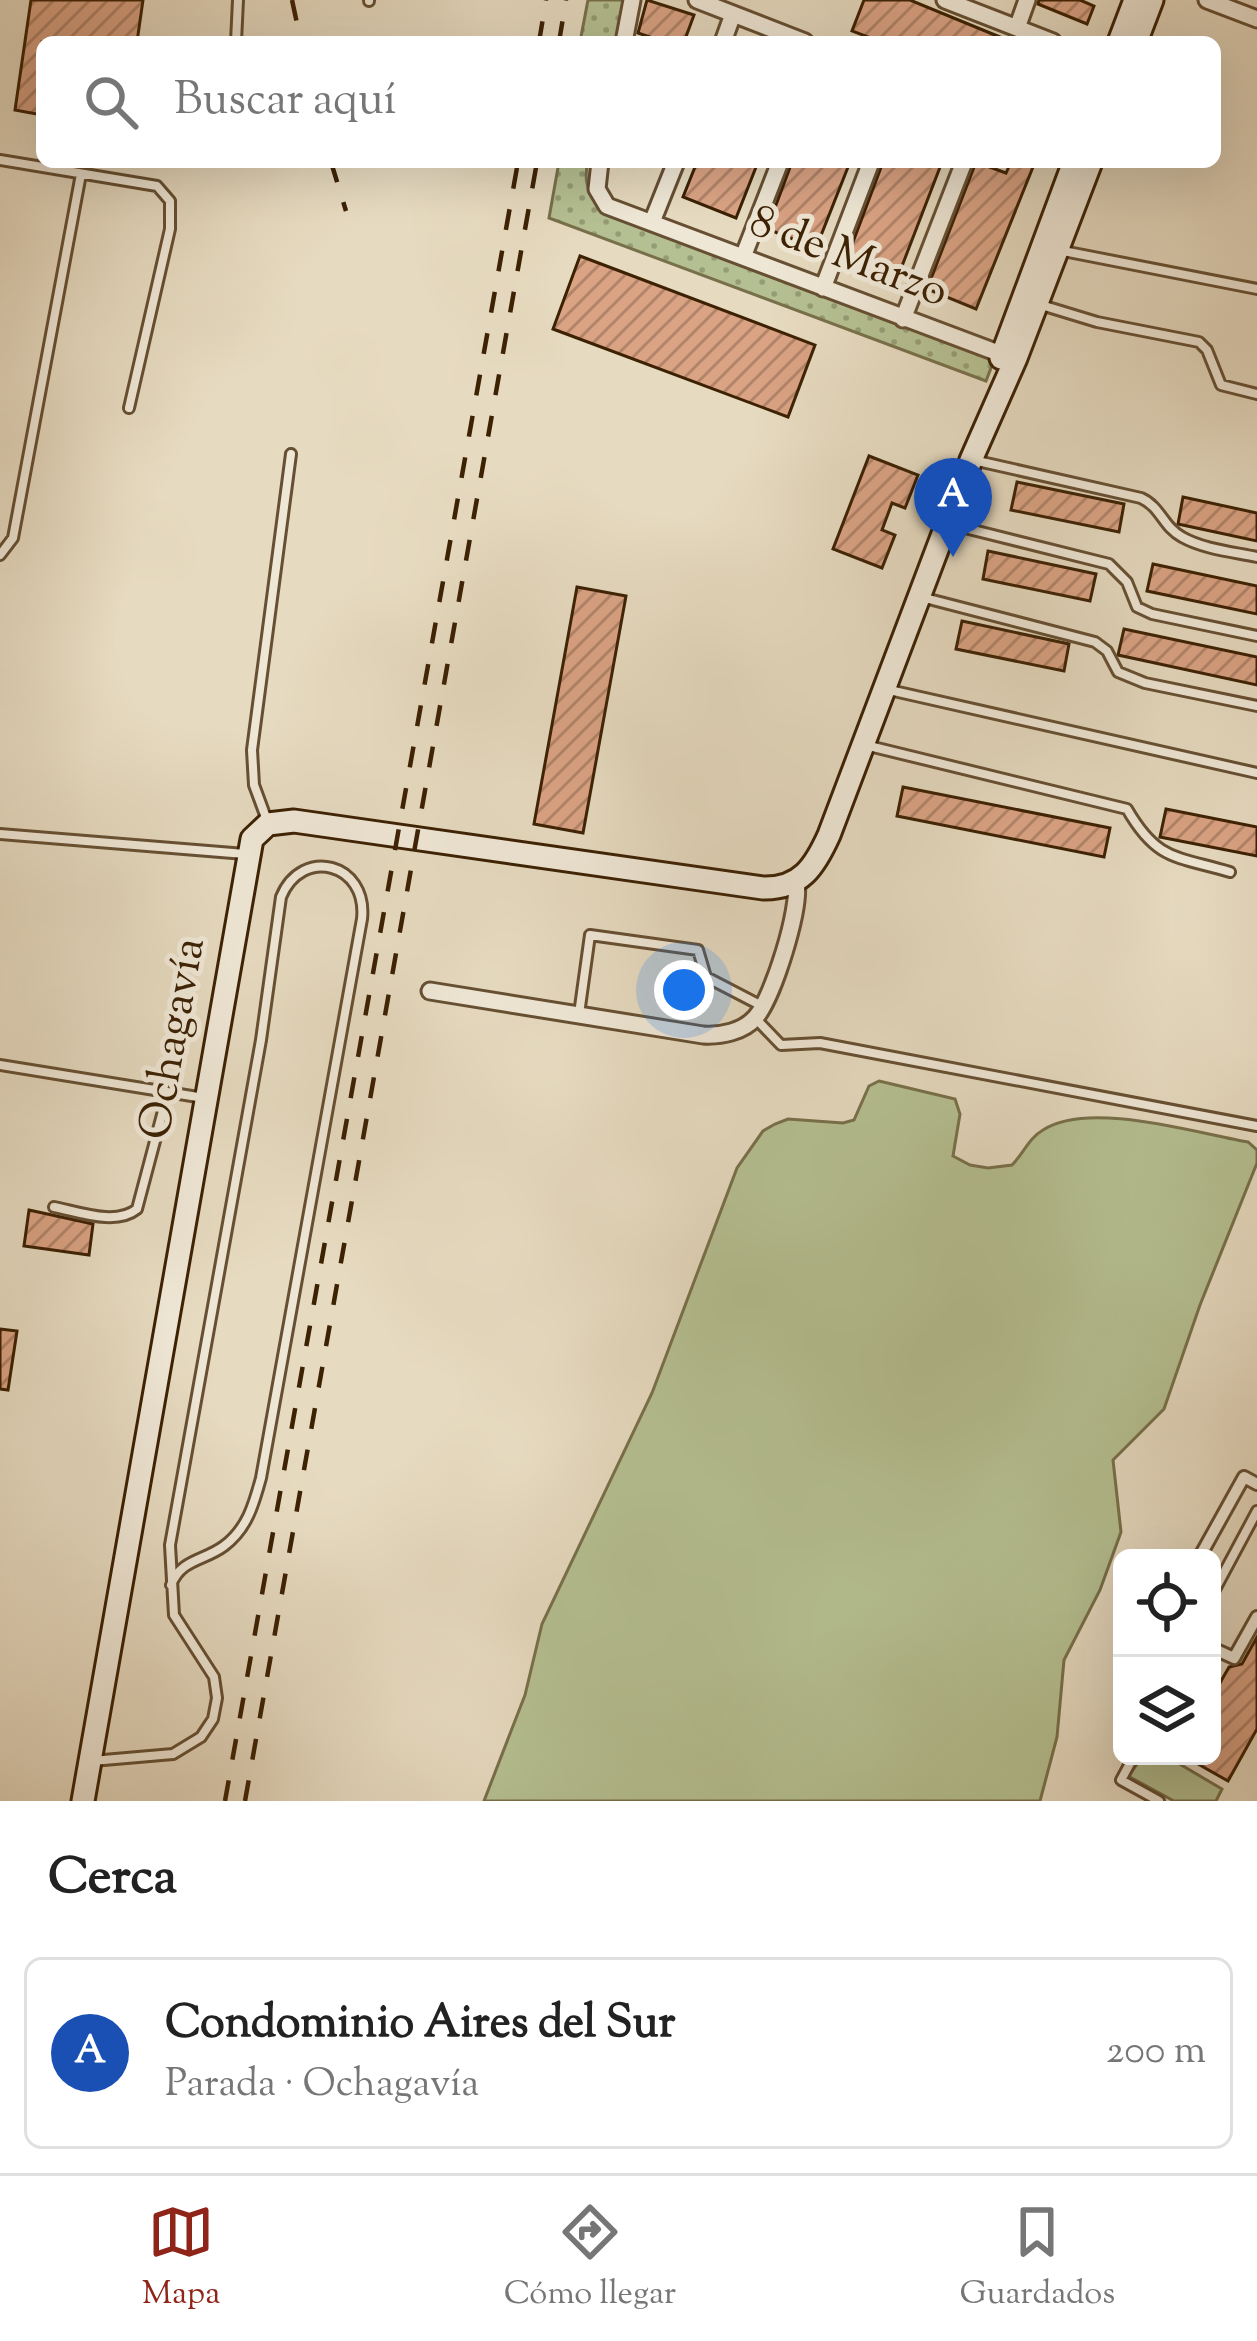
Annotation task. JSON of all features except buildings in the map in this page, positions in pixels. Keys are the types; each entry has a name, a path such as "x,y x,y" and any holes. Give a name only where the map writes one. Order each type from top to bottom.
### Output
{"main road":[{"path":"1121,36 1135,0"},
{"path":"1138,36 1152,0"},
{"path":"268,824 294,820 763,888 796,882 817,862 920,597 1009,357 1072,168"},
{"path":"1009,357 1037,304 1089,168"},
{"name":"Ochagavía","path":"83,1801 247,854 253,839 268,824"}],"street":[{"path":"625,36 632,0"},
{"path":"697,0 791,36"},
{"path":"945,0 1038,36"},
{"path":"1017,28 1028,0"},
{"path":"1208,0 1257,19"},
{"path":"725,36 734,14"},
{"name":"8 de Marzo","path":"600,168 597,189 607,206 1009,357"},
{"path":"652,222 674,168"},
{"path":"743,257 778,168"},
{"path":"823,288 870,168"},
{"path":"903,319 962,168"},
{"path":"430,991 711,1036 735,1030 759,1012 796,915 796,882"},
{"path":"1204,1549 1244,1477 1257,1484"},
{"path":"1221,1652 1234,1658 1257,1617"}],"lane":[{"path":"236,36 238,0"},
{"path":"0,160 36,166"},
{"path":"46,168 157,186 170,201 170,229 129,408"},
{"path":"0,555 14,538 81,174"},
{"path":"1058,250 1257,289"},
{"path":"1037,304 1097,322 1198,342 1208,350 1221,385 1257,394"},
{"path":"268,824 254,785 252,750 291,454"},
{"path":"971,460 1141,498 1152,502 1183,538 1257,557"},
{"path":"947,524 1109,564 1127,582 1137,607 1257,636"},
{"path":"920,597 1103,645 1118,672 1144,683 1257,706"},
{"path":"884,689 1257,773"},
{"path":"863,744 1127,809 1147,842 1166,854 1230,872"},
{"path":"0,834 247,854"},
{"path":"90,1762 173,1754 193,1745 213,1719 218,1698 214,1676 179,1628 172,1605 171,1585 170,1545 261,1040 281,897 301,872 337,869 358,888 362,919 261,1478 243,1526 226,1544 184,1565 171,1585"},
{"path":"579,1015 590,935 698,950 706,977 759,1012 782,1045 820,1043 1257,1126"},
{"path":"0,1065 204,1098"},
{"path":"54,1208 116,1218 137,1209 168,1092"},
{"path":"1221,1578 1257,1511"},
{"path":"1129,1765 1120,1780 1159,1801"}],"green space":[{"path":"588,0 624,0 617,36 581,36"},
{"path":"558,168 587,168 591,194 614,217 994,360 986,381 549,218"},
{"path":"879,1081 955,1099 960,1114 953,1156 988,1168 1012,1165 1043,1130 1087,1118 1172,1126 1248,1142 1257,1150 1257,1163 1164,1409 1113,1460 1121,1532 1100,1590 1064,1660 1057,1737 1040,1801 484,1801 525,1695 542,1624 652,1393 737,1168 763,1131 775,1124 788,1119 854,1120 869,1086"},
{"path":"1136,1765 1181,1765 1222,1789 1216,1801 1174,1801 1128,1776"}],"railway":[{"path":"292,0 300,36"},
{"path":"540,36 546,0"},
{"path":"560,36 566,0"},
{"path":"333,168 346,211"},
{"path":"225,1801 517,168"},
{"path":"245,1801 536,168"}],"place":[{"name":"Condominio Aires del Sur","path":"953,557"}]}
